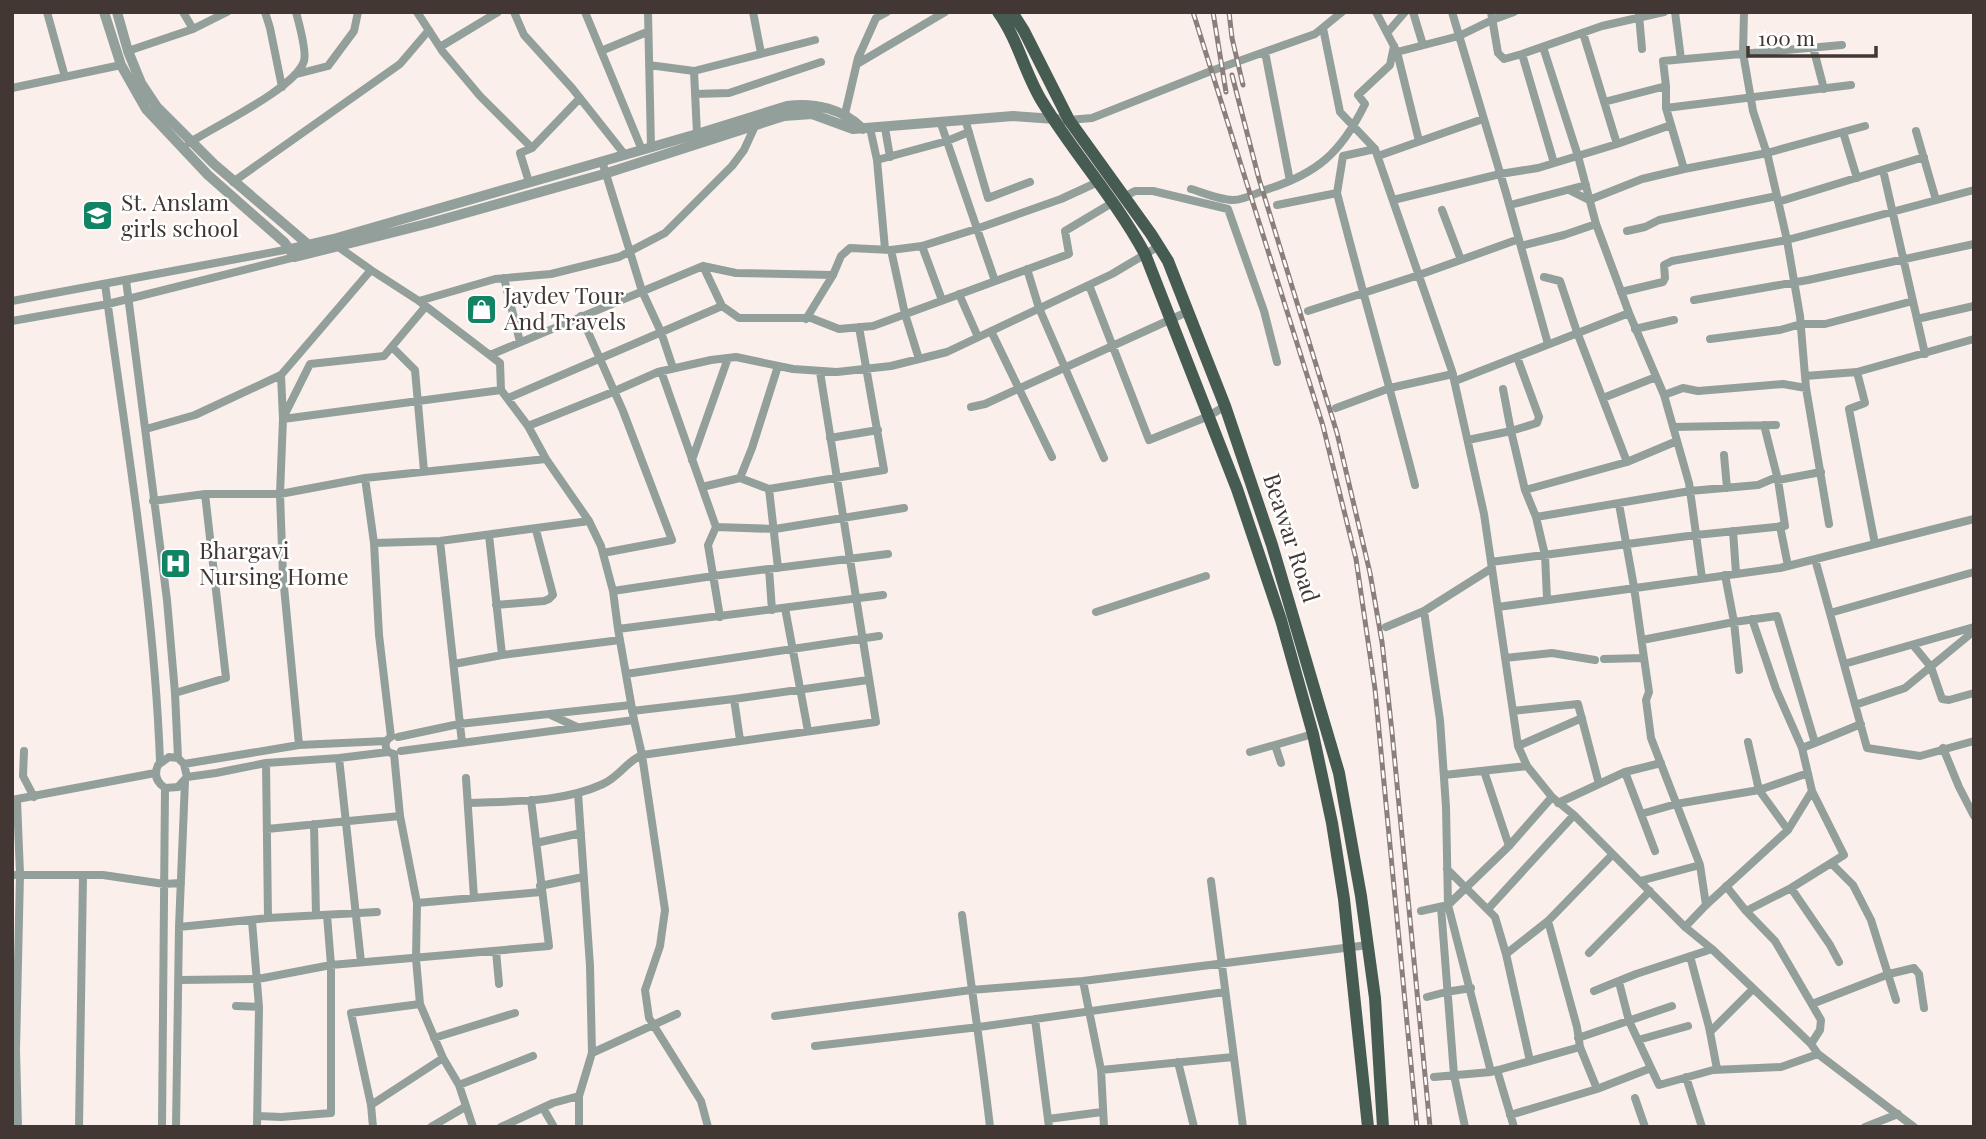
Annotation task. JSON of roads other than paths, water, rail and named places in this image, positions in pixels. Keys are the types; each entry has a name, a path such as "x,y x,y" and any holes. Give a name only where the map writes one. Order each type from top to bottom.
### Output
{"main road":[{"name":"Beawar Road","path":"998,12 1014,39 1042,102 1054,120 1098,182 1118,200 1168,261 1225,406 1272,545 1339,773 1375,998 1383,1127"},
{"name":"Beawar Road","path":"1012,12 1069,120 1118,200 1145,254 1209,416 1281,620 1313,734 1332,823 1349,948 1368,1127"},
{"path":"1304,702 1318,698"}],"street":[{"path":"47,12 65,78"},
{"path":"104,12 121,65 146,108 312,248 337,246 430,223 604,174 783,116 812,114 848,128 867,129 1013,116 1054,120 1092,118 1315,34 1342,12"},
{"path":"117,12 128,51 149,96 229,194 284,242 292,253"},
{"path":"183,12 193,29"},
{"path":"128,51 193,29 226,12"},
{"path":"265,12 282,87"},
{"path":"187,145 282,87 297,74 305,59 296,12"},
{"path":"297,74 328,66 354,31 358,12"},
{"path":"440,47 498,12"},
{"path":"514,12 524,35 580,98 625,155"},
{"path":"585,12 647,148"},
{"path":"753,12 761,53"},
{"path":"845,114 858,58 876,18 887,12"},
{"path":"858,64 945,12"},
{"path":"1376,12 1396,49 1419,141"},
{"path":"1387,33 1405,12"},
{"path":"1413,12 1423,45"},
{"path":"1452,12 1510,205 1548,344"},
{"path":"1396,49 1459,36 1491,16 1514,12"},
{"path":"1491,16 1498,52 1501,57 1506,58 1639,15 1664,12"},
{"path":"1675,12 1681,59"},
{"path":"1744,12 1743,53 1753,111 1767,153 1787,240 1801,324 1806,388 1829,524"},
{"path":"420,13 440,47 480,96 532,148"},
{"path":"647,148 647,32 651,13"},
{"path":"1639,15 1642,49"},
{"path":"1323,28 1340,113 1377,152 1454,378 1484,514 1518,746 1527,766 1555,800 1574,815 1685,927 1712,949 1811,1044 1818,1054 1914,1127"},
{"path":"233,181 400,65 429,30"},
{"path":"601,51 647,32"},
{"path":"1583,33 1617,145"},
{"path":"649,65 694,71 815,40"},
{"path":"1684,169 1666,108 1663,61 1842,45"},
{"path":"1543,47 1578,156 1595,224 1635,329 1664,395 1690,491 1702,578"},
{"path":"1813,47 1824,89"},
{"path":"1191,190 1235,200 1313,170 1332,155 1354,126 1364,104 1358,95 1390,65 1396,49"},
{"path":"1265,52 1290,181"},
{"path":"1522,54 1554,163"},
{"path":"695,94 729,93 821,62"},
{"path":"12,88 121,65"},
{"path":"694,71 698,134"},
{"path":"1666,108 1851,85"},
{"path":"1604,102 1666,86"},
{"path":"529,182 520,153 532,148 580,98"},
{"path":"12,321 128,299 312,248 787,106 812,104 845,114 867,129 877,160 888,249 919,359"},
{"path":"965,119 988,198 1030,182"},
{"path":"1415,485 1337,193 1343,156 1377,152 1419,141 1483,119"},
{"path":"940,121 995,281"},
{"path":"1393,200 1554,163 1617,145 1671,125"},
{"path":"283,419 310,365 384,356 423,303 495,279 551,274 619,257 665,233 704,195 745,147 755,126"},
{"path":"1569,190 1589,200 1642,179 1767,153 1865,126"},
{"path":"885,128 890,157"},
{"path":"1916,131 1936,200"},
{"path":"877,160 947,141 968,132"},
{"path":"1843,132 1857,177"},
{"path":"1627,231 1659,220 1778,199 1924,157"},
{"path":"602,161 642,291 661,332 673,368"},
{"path":"1882,170 1924,354"},
{"path":"806,318 833,275 841,256 850,248 922,246 1061,199 1098,182"},
{"path":"1510,205 1586,185"},
{"path":"1621,292 1663,282 1664,265 1672,261 1787,240 1974,190"},
{"path":"703,266 722,306 739,318 811,318 839,329 873,326 1069,254 1065,231 1135,191 1153,191 1228,209 1264,311 1278,362"},
{"path":"1277,205 1337,193"},
{"path":"1443,210 1461,260"},
{"path":"1308,311 1520,242 1564,235 1595,224"},
{"path":"1694,300 1974,244"},
{"path":"337,246 423,303 500,363 501,390 528,426 546,459 598,538 613,591 632,712 642,755 665,910 660,946 645,990 647,1010 654,1026 701,1101 708,1127"},
{"path":"922,246 942,300"},
{"path":"528,426 661,371 728,358 736,357 820,372 837,372 891,366 947,352 1112,274 1158,246"},
{"path":"12,301 292,253"},
{"path":"490,355 703,266 736,273 833,275"},
{"path":"1027,269 1039,308 1104,458"},
{"path":"146,429 195,415 281,375 371,270"},
{"path":"1544,277 1560,281 1627,461"},
{"path":"504,278 520,342"},
{"path":"126,280 167,600 181,761 186,779 179,927 177,1127"},
{"path":"105,284 146,578 159,720 160,761 155,773 158,782 165,788 174,789 186,779 266,763 394,752 577,727 632,712"},
{"path":"1089,285 1149,440 1209,416 1225,406"},
{"path":"959,294 978,337"},
{"path":"1710,339 1780,330 1801,324 1825,324 1913,301"},
{"path":"508,398 722,306"},
{"path":"1917,318 1974,306"},
{"path":"971,407 985,404 1187,312"},
{"path":"1336,408 1390,388 1454,378 1517,357 1629,313"},
{"path":"581,316 615,391 672,540 603,553"},
{"path":"1635,329 1674,320"},
{"path":"702,487 740,478 769,489 884,470 859,327"},
{"path":"991,331 1052,457"},
{"path":"1805,376 1857,372 1974,339"},
{"path":"392,347 415,370 424,471"},
{"path":"1468,440 1537,423 1539,417 1517,357"},
{"path":"692,460 728,358"},
{"path":"740,478 778,366"},
{"path":"661,371 716,527 708,545 720,617"},
{"path":"468,803 531,800 578,793 610,780 627,764 642,755 876,722 820,372"},
{"path":"1857,372 1865,403 1849,409 1875,544"},
{"path":"281,375 283,419 280,495 285,607 299,745"},
{"path":"1603,398 1656,377"},
{"path":"1664,395 1683,388 1698,391 1783,384 1806,388"},
{"path":"1503,389 1525,490 1536,517 1545,555 1547,599"},
{"path":"283,419 501,390"},
{"path":"1386,627 1424,611 1492,565 1627,544 1785,526 1778,479 1765,425"},
{"path":"1673,427 1776,425"},
{"path":"830,438 878,430"},
{"path":"1525,490 1627,461 1677,441"},
{"path":"1724,455 1727,488"},
{"path":"153,501 205,494 280,495 365,478 546,459"},
{"path":"1536,517 1690,491 1758,485 1821,472"},
{"path":"365,478 374,543 379,635 392,738 386,748 394,752"},
{"path":"769,489 775,529 772,610"},
{"path":"175,693 226,678 205,494"},
{"path":"1619,504 1642,640 1649,692 1646,700 1651,738 1700,865 1706,905"},
{"path":"716,527 775,529 904,508"},
{"path":"1498,607 1788,566 1974,519"},
{"path":"374,543 440,541 589,521"},
{"path":"1780,526 1788,566"},
{"path":"496,606 544,601 553,595 536,530"},
{"path":"1733,531 1736,573"},
{"path":"489,535 502,655"},
{"path":"440,541 462,743"},
{"path":"613,591 888,554"},
{"path":"1815,559 1867,748 1920,756 1974,741"},
{"path":"1830,612 1974,572"},
{"path":"1726,575 1739,670"},
{"path":"1096,612 1206,576"},
{"path":"618,629 883,595"},
{"path":"785,608 808,731"},
{"path":"1424,611 1440,720 1444,775 1447,869 1446,992 1454,1075 1465,1127"},
{"path":"1642,640 1777,616 1815,743"},
{"path":"1746,911 1791,888 1844,855 1812,791 1802,748 1776,689 1752,619"},
{"path":"1844,664 1974,629"},
{"path":"1856,705 1905,688 1974,629"},
{"path":"626,674 879,636"},
{"path":"454,664 620,640"},
{"path":"1913,645 1931,667 1942,699 1950,700 1974,693"},
{"path":"1505,658 1552,653 1600,660 1644,658"},
{"path":"160,761 169,757 181,761 299,745 392,738 459,724 548,714 632,712 868,680"},
{"path":"734,699 740,740"},
{"path":"1513,711 1578,704 1599,784"},
{"path":"548,714 577,727"},
{"path":"1518,746 1582,718"},
{"path":"1802,748 1861,724"},
{"path":"1251,752 1313,734"},
{"path":"392,738 403,745 394,752"},
{"path":"1748,742 1759,790 1788,830"},
{"path":"1275,745 1281,763"},
{"path":"1943,748 1974,816"},
{"path":"23,751 23,776 34,797"},
{"path":"394,752 400,816 417,904 416,959 420,1004 443,1058 459,1085 473,1127"},
{"path":"339,758 361,962"},
{"path":"266,763 268,918"},
{"path":"1421,911 1445,906 1555,800 1625,772 1661,763"},
{"path":"1444,775 1527,766"},
{"path":"1484,771 1509,846"},
{"path":"1625,772 1655,851"},
{"path":"18,1127 14,1050 14,800 155,773"},
{"path":"1641,814 1676,804 1759,790 1808,773"},
{"path":"466,778 474,898"},
{"path":"162,1127 165,788"},
{"path":"1685,927 1788,830 1812,791"},
{"path":"578,793 590,967 592,1053 579,1096 579,1127"},
{"path":"179,981 258,979 331,965 549,946 531,800"},
{"path":"1488,909 1574,815"},
{"path":"267,829 400,816"},
{"path":"314,824 317,915"},
{"path":"536,843 580,832"},
{"path":"1506,954 1548,921 1612,855"},
{"path":"1830,863 1853,885 1871,920 1896,1000"},
{"path":"1640,881 1700,865"},
{"path":"1447,869 1495,917 1530,1061"},
{"path":"16,875 103,875 164,884 181,883"},
{"path":"79,1127 83,876"},
{"path":"417,904 541,889 583,877"},
{"path":"1211,881 1243,1127"},
{"path":"1726,886 1775,941 1821,1020 1821,1026 1811,1044"},
{"path":"1791,888 1839,962"},
{"path":"1589,953 1650,891"},
{"path":"1445,906 1494,1071 1514,1127"},
{"path":"179,927 268,918 377,912"},
{"path":"258,1116 331,1113 331,965 327,915"},
{"path":"962,915 971,989 979,1027 990,1127"},
{"path":"252,921 259,1007 257,1127"},
{"path":"1548,921 1579,1043 1597,1089"},
{"path":"775,1016 971,989 1083,981 1368,945"},
{"path":"1594,992 1636,974 1712,949"},
{"path":"496,951 499,984"},
{"path":"1690,956 1717,1069"},
{"path":"1812,1004 1910,968 1917,970 1919,974 1924,1008"},
{"path":"1083,981 1101,1070 1104,1127"},
{"path":"1619,982 1629,1021 1658,1085 1717,1069 1781,1067 1818,1054"},
{"path":"1427,997 1471,988"},
{"path":"1710,1032 1753,989"},
{"path":"815,1046 979,1027 1224,992"},
{"path":"373,1127 371,1105 351,1013 420,1004"},
{"path":"236,1006 259,1007"},
{"path":"1434,1077 1494,1071 1530,1061 1672,1006"},
{"path":"434,1038 515,1013"},
{"path":"592,1053 677,1014"},
{"path":"1035,1019 1048,1123 1102,1112"},
{"path":"1637,1040 1688,1026"},
{"path":"459,1085 533,1056"},
{"path":"1101,1070 1233,1057"},
{"path":"371,1105 443,1058"},
{"path":"1178,1062 1194,1127"},
{"path":"1510,1115 1597,1089 1651,1068"},
{"path":"1686,1077 1702,1127"},
{"path":"501,1127 553,1102 579,1096"},
{"path":"1635,1098 1645,1127"},
{"path":"431,1127 465,1107"},
{"path":"543,1108 554,1127"},
{"path":"1865,1127 1898,1114"},
{"path":"281,1117 281,1127"}],"railway":[{"path":"1193,12 1323,426 1356,559 1375,689 1417,1127"},
{"path":"1213,12 1226,92"},
{"path":"1229,12 1243,85"},
{"path":"1232,75 1259,179 1337,433 1370,573 1382,642 1392,732 1430,1127"}],"place":[{"name":"St. Anslam girls school","path":"98,216"},
{"name":"Jaydev Tour And Travels","path":"481,309"},
{"name":"Bhargavi Nursing Home","path":"176,564"}]}
